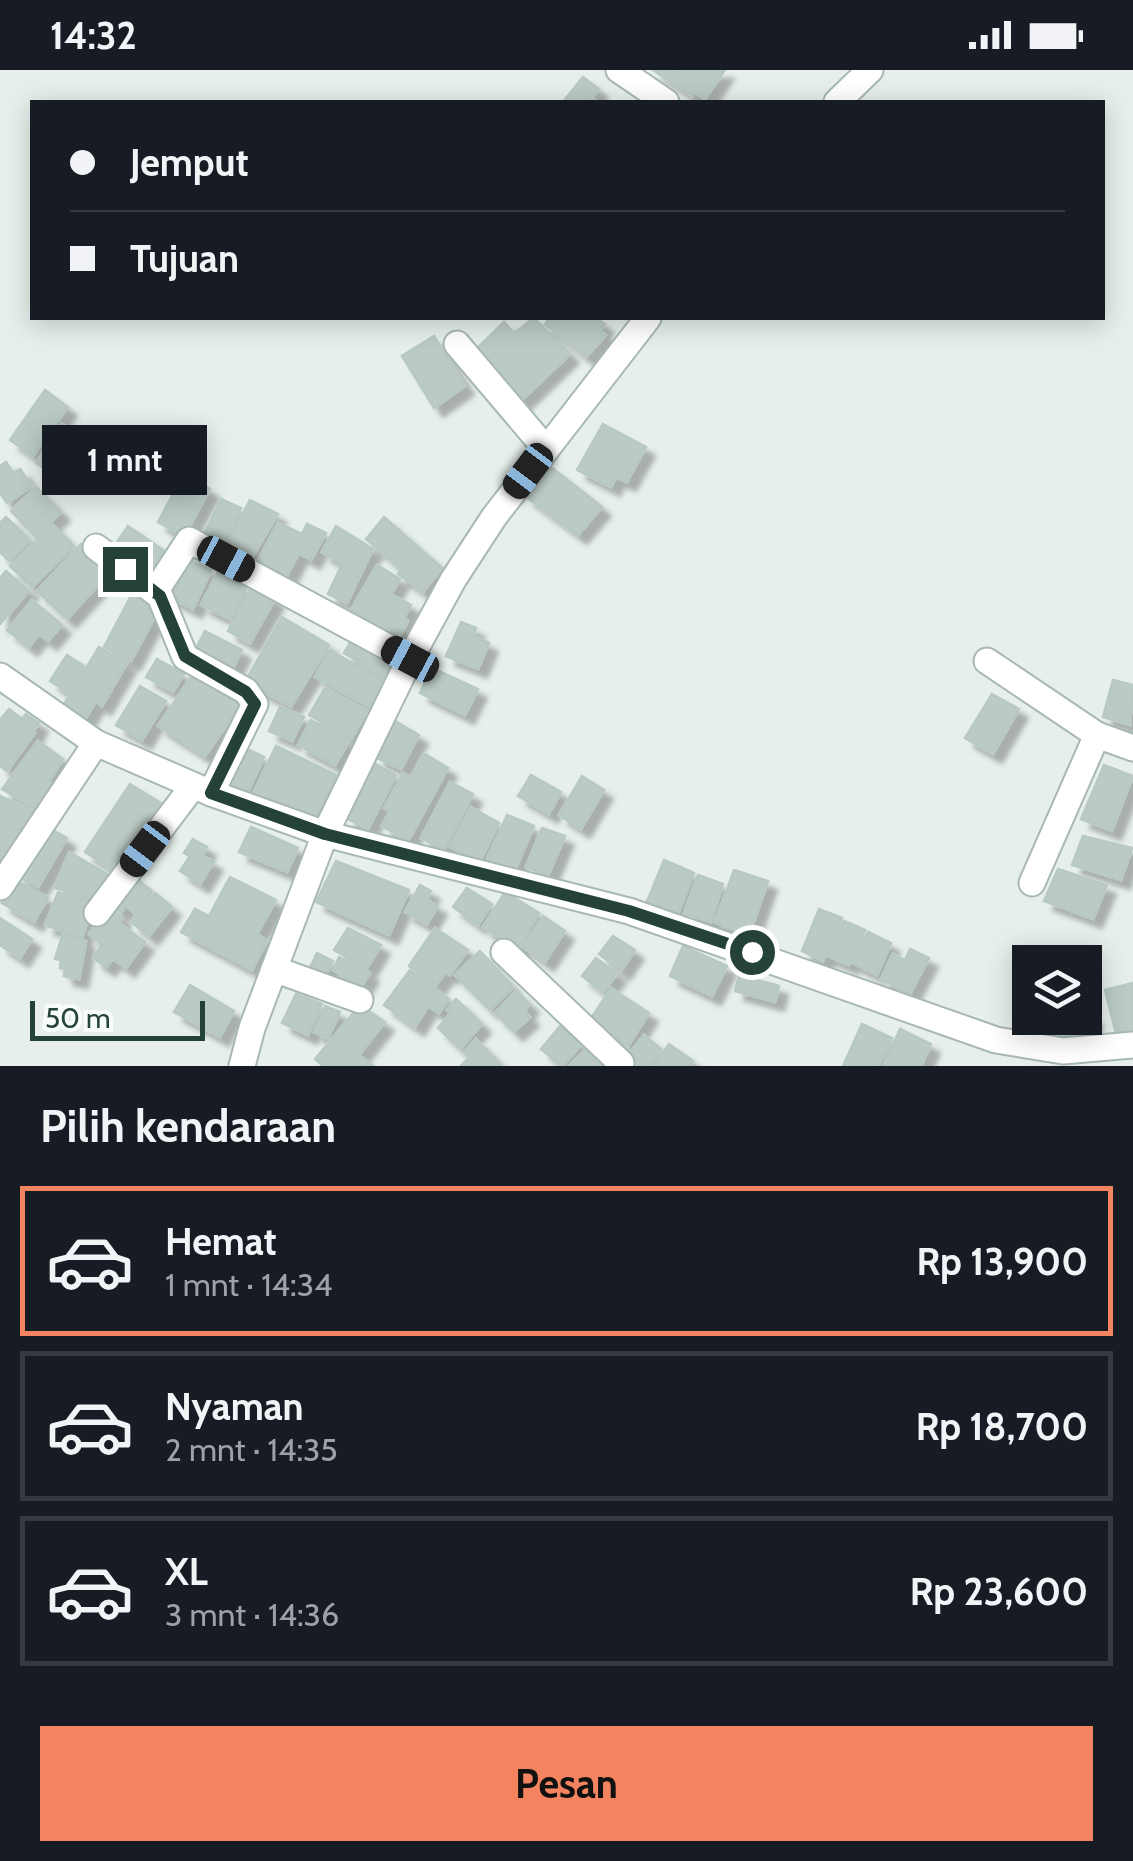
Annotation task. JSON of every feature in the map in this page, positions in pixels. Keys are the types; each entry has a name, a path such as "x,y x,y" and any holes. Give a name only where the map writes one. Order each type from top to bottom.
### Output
{"street":[{"path":"839,100 870,70"},
{"path":"627,85 661,100"},
{"path":"242,1066 252,1028 325,834 410,659 494,516 646,320"},
{"path":"457,344 546,449"},
{"path":"155,592 189,540 410,659"},
{"path":"96,546 166,604 185,656 246,692 255,704 202,789 96,913"},
{"path":"987,661 1097,735 1133,748"},
{"path":"0,676 96,743 202,789 325,834 629,911 996,1040 1060,1058 1133,1045"},
{"path":"1032,883 1097,735"},
{"path":"0,887 96,743"},
{"path":"504,952 620,1065"},
{"path":"274,968 360,1000"}],"building":[{"path":"653,70 680,70 671,82"},
{"path":"682,70 725,70 705,99 694,92 692,96 673,83"},
{"path":"583,77 599,89 592,98 595,100 565,100"},
{"path":"536,320 570,354 519,403 473,352 504,322 514,333"},
{"path":"548,320 599,320 605,324 600,330 606,335 586,357 545,324"},
{"path":"434,336 465,386 434,408 402,356"},
{"path":"45,390 68,407 33,456 10,440"},
{"path":"62,424 85,439 67,475 56,468 52,474 36,463"},
{"path":"603,424 646,447 627,482 616,477 611,487 577,470"},
{"path":"6,462 14,473 20,469 32,486 7,503 0,493 0,466"},
{"path":"551,467 602,507 578,535 525,496"},
{"path":"184,474 210,489 184,537 158,522"},
{"path":"36,487 61,512 36,537 11,511"},
{"path":"221,499 241,508 221,547 202,538"},
{"path":"250,500 278,514 248,564 223,551"},
{"path":"6,517 30,540 9,561 0,552 0,523"},
{"path":"384,517 442,568 423,592 398,574 401,569 366,539"},
{"path":"278,523 302,534 307,524 326,533 311,560 299,553 287,576 258,561"},
{"path":"52,524 74,546 32,587 10,566"},
{"path":"128,526 169,554 152,580 111,551"},
{"path":"336,526 373,549 347,603 328,594 342,564 322,552"},
{"path":"81,544 111,571 67,619 37,591"},
{"path":"185,558 211,570 193,609 167,596"},
{"path":"377,565 400,579 391,594 411,605 398,639 362,625 366,618 351,610"},
{"path":"6,571 29,591 0,624 0,578"},
{"path":"218,572 247,587 230,619 201,605"},
{"path":"252,586 275,599 250,643 228,631"},
{"path":"132,594 159,609 131,661 104,647"},
{"path":"32,600 62,625 48,641 39,634 29,647 7,630"},
{"path":"282,617 329,645 291,706 245,682"},
{"path":"461,622 476,628 473,636 489,643 478,669 446,656"},
{"path":"205,631 242,650 229,675 192,656"},
{"path":"355,634 398,659 386,678 344,653"},
{"path":"99,647 127,663 102,706 96,701 84,721 62,707"},
{"path":"330,650 384,682 370,707 315,677"},
{"path":"67,655 84,666 67,692 50,681"},
{"path":"157,659 184,674 173,692 146,677"},
{"path":"432,668 478,689 465,715 420,693"},
{"path":"195,671 242,703 205,756 158,726"},
{"path":"1113,680 1133,685 1130,725 1103,717"},
{"path":"140,686 166,701 142,740 116,725"},
{"path":"325,688 367,711 352,738 309,715"},
{"path":"992,694 1019,709 993,754 965,738"},
{"path":"280,707 304,717 292,741 269,731"},
{"path":"9,709 22,719 26,714 39,723 7,771 0,766 0,720"},
{"path":"311,720 349,741 335,765 298,745"},
{"path":"395,721 419,735 401,769 375,757"},
{"path":"38,741 63,759 49,781 60,789 44,813 2,789"},
{"path":"239,745 264,757 246,796 221,785"},
{"path":"276,746 336,775 311,825 250,800"},
{"path":"425,754 448,768 408,841 382,826 390,811 384,808 403,773 411,777"},
{"path":"374,763 396,775 368,829 346,818"},
{"path":"1104,765 1133,776 1112,831 1081,819"},
{"path":"531,775 561,792 549,814 518,796"},
{"path":"582,776 604,790 581,829 559,815"},
{"path":"450,782 473,794 444,850 421,838"},
{"path":"130,784 164,805 118,873 85,852"},
{"path":"0,796 35,812 25,833 0,822"},
{"path":"471,807 499,823 480,861 450,847"},
{"path":"507,815 534,826 515,870 486,861"},
{"path":"0,824 19,833 6,863 0,860"},
{"path":"47,827 67,838 38,887 16,876"},
{"path":"251,827 298,848 287,872 239,852"},
{"path":"542,828 565,836 548,876 526,867"},
{"path":"1083,836 1132,848 1121,880 1072,865"},
{"path":"193,839 207,847 202,855 214,862 200,884 180,871 190,856 184,853"},
{"path":"69,852 107,874 94,899 55,888"},
{"path":"664,860 694,873 677,916 646,904"},
{"path":"336,861 409,890 389,935 316,902"},
{"path":"1058,869 1107,885 1093,919 1044,901"},
{"path":"734,870 768,881 749,935 715,922"},
{"path":"130,874 152,891 134,913 126,906 121,912 108,903"},
{"path":"698,875 723,884 711,922 684,913"},
{"path":"230,877 276,900 257,934 267,941 252,970 181,932 195,909 209,916"},
{"path":"16,880 48,898 34,922 2,903"},
{"path":"420,885 431,891 426,899 438,906 427,924 405,912"},
{"path":"467,888 492,904 478,925 453,907"},
{"path":"58,892 94,903 82,938 45,925"},
{"path":"505,892 539,913 518,949 483,927"},
{"path":"155,893 172,907 149,936 131,922"},
{"path":"107,907 122,917 119,923 145,942 126,968 113,959 106,967 93,958 102,945 89,934"},
{"path":"819,909 842,918 823,961 802,951"},
{"path":"543,916 565,931 545,962 523,947"},
{"path":"0,918 32,939 20,958 0,945"},
{"path":"844,921 865,930 849,965 828,956"},
{"path":"348,928 381,945 367,968 334,950"},
{"path":"435,928 468,950 450,975 446,972 436,985 409,966"},
{"path":"868,932 891,943 877,975 853,963"},
{"path":"63,933 86,941 79,979 64,976 61,960 55,959"},
{"path":"613,936 635,950 621,971 599,954"},
{"path":"683,946 727,966 712,996 670,976"},
{"path":"910,949 929,958 910,994 881,979 893,954 905,960"},
{"path":"480,951 513,987 490,1010 455,975"},
{"path":"317,953 333,961 324,978 309,970"},
{"path":"339,957 370,973 358,992 346,985 348,979 333,970"},
{"path":"596,958 617,974 603,992 582,976"},
{"path":"410,970 449,999 439,1013 428,1006 415,1027 384,1005"},
{"path":"739,975 779,986 775,1002 735,991"},
{"path":"1133,983 1133,1033 1117,1038 1105,990"},
{"path":"190,985 234,1011 220,1037 174,1012"},
{"path":"611,988 649,1013 628,1046 590,1020"},
{"path":"516,991 530,1004 524,1011 530,1017 514,1032 495,1013"},
{"path":"296,994 322,1004 308,1035 282,1023"},
{"path":"456,999 482,1024 460,1049 438,1028 451,1013 447,1010"},
{"path":"360,1005 385,1022 359,1055 373,1066 323,1066 315,1059"},
{"path":"325,1006 340,1012 328,1038 314,1032"},
{"path":"862,1024 892,1038 878,1066 843,1066"},
{"path":"560,1026 581,1045 562,1066 541,1049"},
{"path":"900,1029 931,1044 921,1066 883,1066"},
{"path":"644,1035 661,1049 648,1066 632,1066 624,1060"},
{"path":"1060,1035 1088,1035 1086,1042 1058,1042"},
{"path":"476,1039 500,1066 461,1066 469,1057 464,1052"},
{"path":"669,1044 693,1061 689,1066 653,1066"},
{"path":"585,1050 602,1066 569,1066"}],"route":[{"path":"125,569 166,604 185,656 246,692 255,704 211,793 325,834 629,911 752,952"}]}
